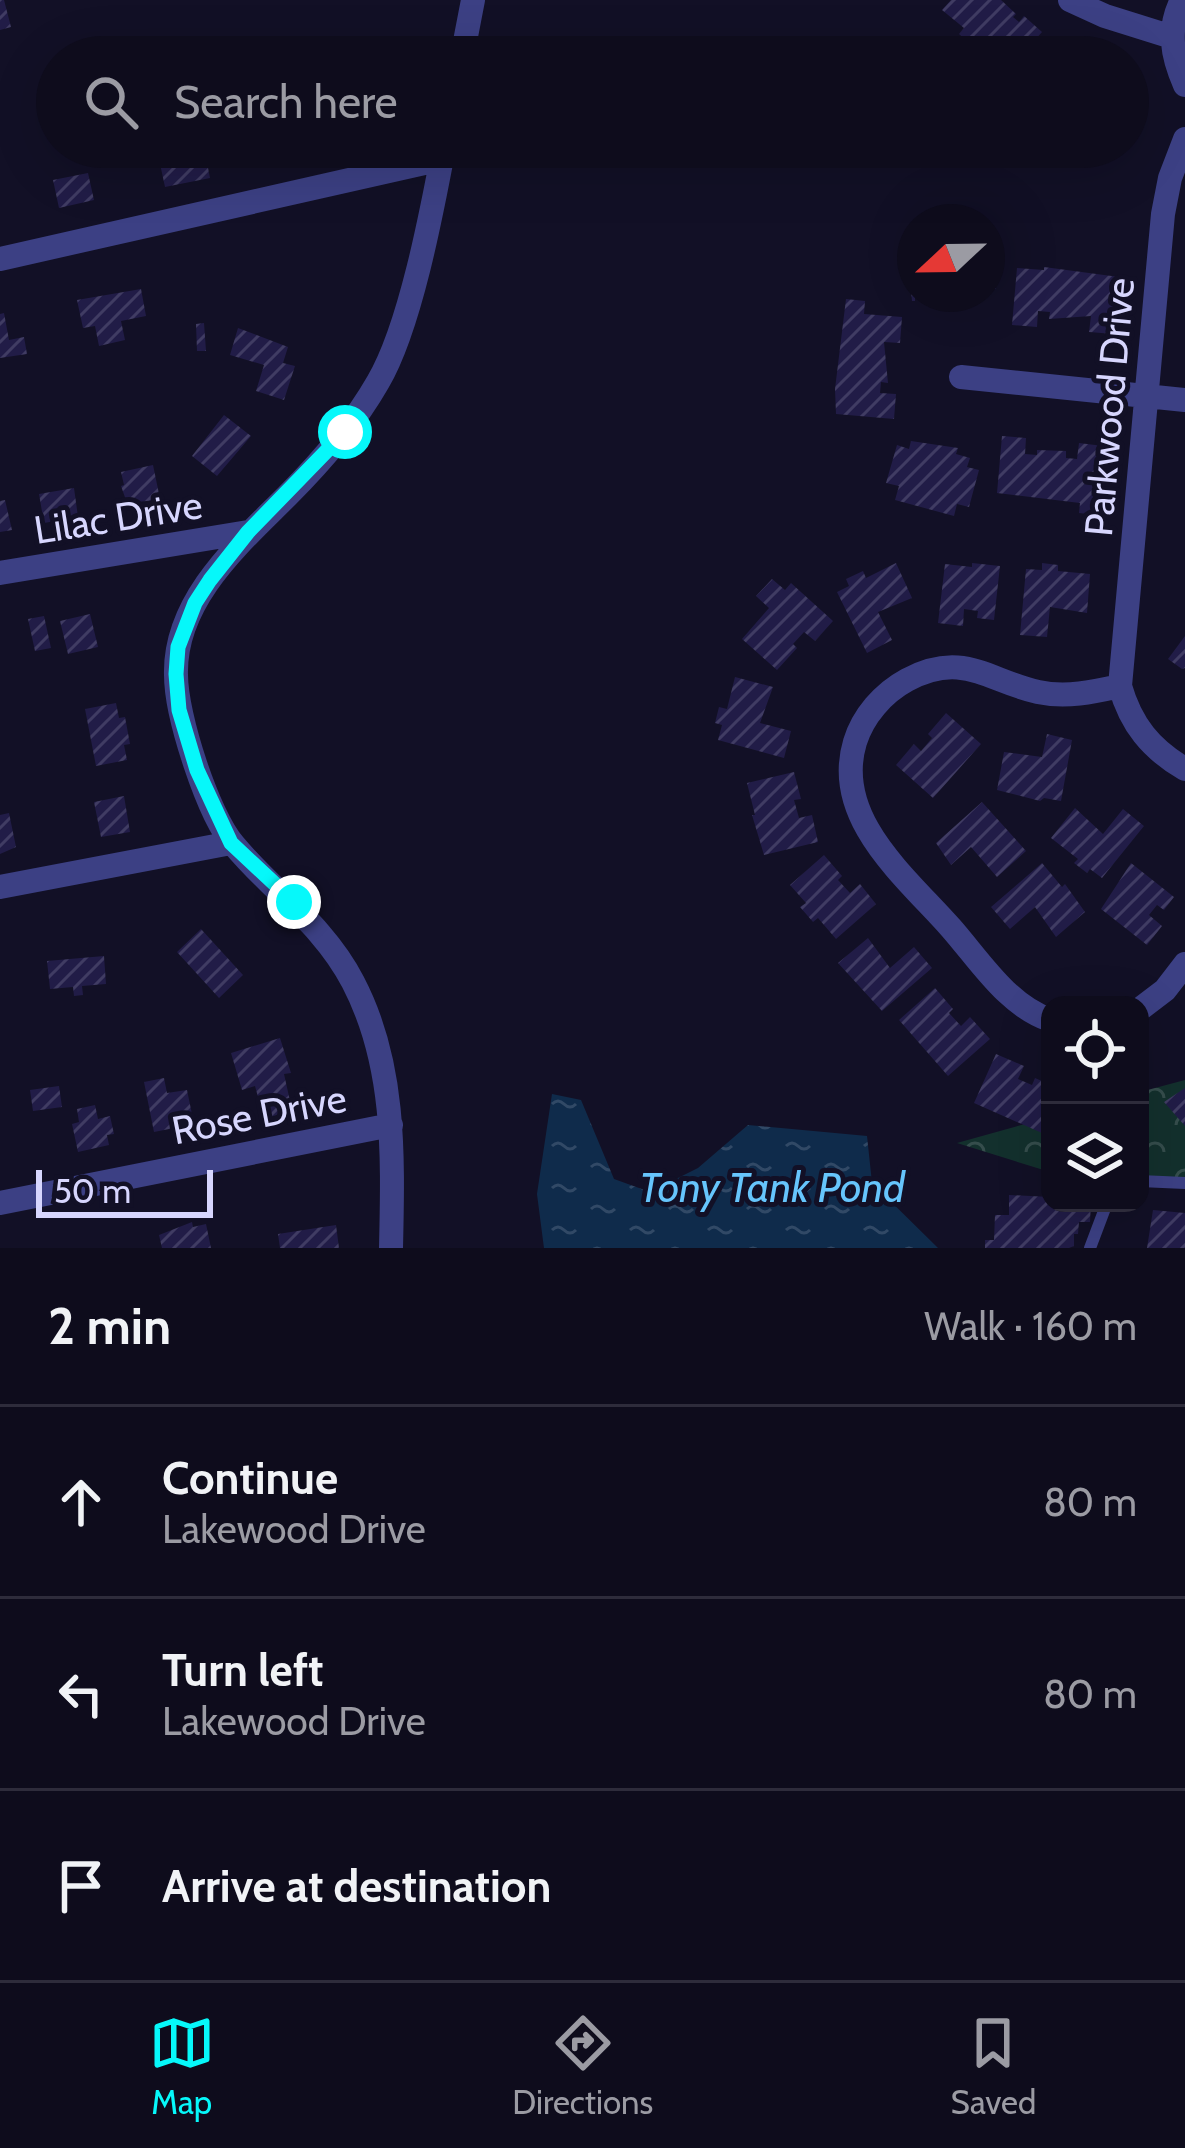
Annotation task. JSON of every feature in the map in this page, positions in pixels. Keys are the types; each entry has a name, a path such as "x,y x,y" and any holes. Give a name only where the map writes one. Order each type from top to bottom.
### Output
{"street":[{"path":"466,36 473,0"},
{"path":"1070,0 1172,37"},
{"path":"1182,0 1172,37 1175,62 1185,85"},
{"name":"Parkwood Drive","path":"1120,686 1163,214 1185,139"},
{"path":"0,259 380,168"},
{"path":"391,1248 391,1125 378,1048 352,981 332,948 294,902 231,843 186,735 176,674 178,647 195,603 248,532 345,432 380,379 415,274 440,168"},
{"path":"961,377 1185,400"},
{"name":"Lilac Drive","path":"0,573 248,532"},
{"path":"1041,1015 1015,1001 875,841 854,797 849,773 859,730 889,692 927,672 974,668 1021,687 1058,695 1120,686 1138,728 1153,747 1185,770"},
{"path":"0,887 231,843"},
{"path":"1149,1002 1185,964"},
{"name":"Rose Drive","path":"0,1202 391,1125"}],"lane":[{"path":"1149,1181 1185,1183"},
{"path":"1090,1248 1104,1212"}],"green space":[{"path":"1185,1080 1185,1184 1149,1181 1149,1090"},
{"path":"1041,1120 1041,1169 957,1143"}],"water":[{"name":"Tony Tank Pond","path":"552,1094 581,1100 614,1179 650,1192 698,1168 748,1125 867,1136 872,1183 938,1248 544,1248 537,1194"}],"building":[{"path":"0,0 4,0 11,27 0,30"},
{"path":"951,0 1001,0 1019,22 1024,16 1042,32 1038,36 961,36 964,28 942,10"},
{"path":"161,168 208,168 210,178 165,187"},
{"path":"88,173 94,200 59,208 53,180"},
{"path":"1017,268 1119,277 1114,334 1089,332 1091,316 1049,319 1050,312 1038,311 1037,327 1012,325"},
{"path":"141,289 146,316 121,321 125,340 99,346 95,326 83,328 77,300"},
{"path":"846,299 865,301 864,314 902,317 900,343 884,342 888,383 881,382 880,393 896,394 894,419 836,414"},
{"path":"4,313 9,340 24,337 27,354 0,358 0,314"},
{"path":"204,323 206,351 197,351 196,324"},
{"path":"238,328 288,347 283,363 295,366 284,400 256,391 264,365 230,355"},
{"path":"224,415 251,436 217,476 192,456"},
{"path":"1002,436 1026,438 1025,454 1066,451 1066,458 1077,459 1079,443 1103,446 1097,515 1079,513 1080,503 997,493"},
{"path":"911,441 958,448 956,454 970,458 967,467 979,470 969,507 957,504 954,516 895,500 899,486 886,483 897,445 909,449"},
{"path":"153,465 156,500 127,503 121,472"},
{"path":"74,488 78,517 44,523 39,494"},
{"path":"5,500 12,530 0,532 0,501"},
{"path":"896,563 912,598 878,612 892,640 867,653 837,592 849,586 846,579 863,571 866,578"},
{"path":"972,563 1000,566 994,620 977,618 978,611 964,609 963,626 938,623 945,564 972,567"},
{"path":"1042,563 1058,565 1058,571 1090,574 1087,613 1050,607 1047,637 1020,635 1026,569 1042,570"},
{"path":"772,579 785,590 791,583 833,621 815,641 804,632 777,670 742,639 769,608 756,596"},
{"path":"90,614 98,647 68,654 60,621"},
{"path":"44,616 51,648 35,651 28,619"},
{"path":"1185,636 1185,668 1182,669 1168,659"},
{"path":"735,677 773,687 760,723 791,731 784,758 718,740 719,707 727,709"},
{"path":"116,703 119,718 125,717 130,744 124,745 127,760 96,766 85,709"},
{"path":"946,713 981,744 933,798 896,765 914,744 921,751"},
{"path":"1047,734 1072,740 1061,801 997,790 1004,752 1042,757"},
{"path":"794,772 801,799 794,800 799,818 812,815 818,842 764,855 747,783"},
{"path":"124,796 130,832 101,837 94,802"},
{"path":"982,802 1026,851 997,877 971,847 951,865 936,843"},
{"path":"1075,808 1103,834 1123,809 1144,826 1102,878 1074,863 1078,859 1051,838"},
{"path":"9,813 16,847 0,854 0,815"},
{"path":"824,855 850,893 860,884 876,904 836,939 818,918 813,922 800,907 806,903 790,885"},
{"path":"1042,863 1085,912 1056,937 1035,907 1010,929 991,907"},
{"path":"1131,863 1174,897 1164,910 1157,905 1149,915 1162,926 1147,945 1101,909"},
{"path":"201,929 243,975 219,998 177,952"},
{"path":"868,938 890,968 914,947 932,968 882,1011 838,963"},
{"path":"104,956 106,984 82,986 83,995 74,996 73,987 50,989 47,961"},
{"path":"935,988 961,1026 970,1017 990,1039 948,1076 899,1020"},
{"path":"280,1038 291,1073 284,1074 292,1110 264,1119 255,1086 242,1090 231,1053"},
{"path":"996,1054 1024,1066 1018,1079 1032,1085 1035,1078 1041,1081 1041,1133 974,1103"},
{"path":"164,1078 167,1093 187,1090 194,1124 154,1132 144,1082"},
{"path":"59,1086 62,1107 33,1111 30,1090"},
{"path":"1185,1088 1185,1126 1164,1102"},
{"path":"95,1105 98,1119 110,1116 114,1134 107,1135 109,1145 78,1152 72,1124 79,1122 77,1109"},
{"path":"1009,1195 1041,1197 1041,1212 1091,1212 1090,1222 1079,1222 1074,1246 1069,1248 985,1248 985,1240 994,1240 995,1215 1009,1215"},
{"path":"1153,1210 1185,1213 1185,1248 1147,1248"},
{"path":"192,1222 193,1227 206,1224 211,1248 162,1248 159,1235"},
{"path":"336,1225 339,1248 280,1248 278,1234"}],"route":[{"path":"294,902 231,843 197,770 179,710 178,647 184,626 210,580 248,532 345,432"}]}
